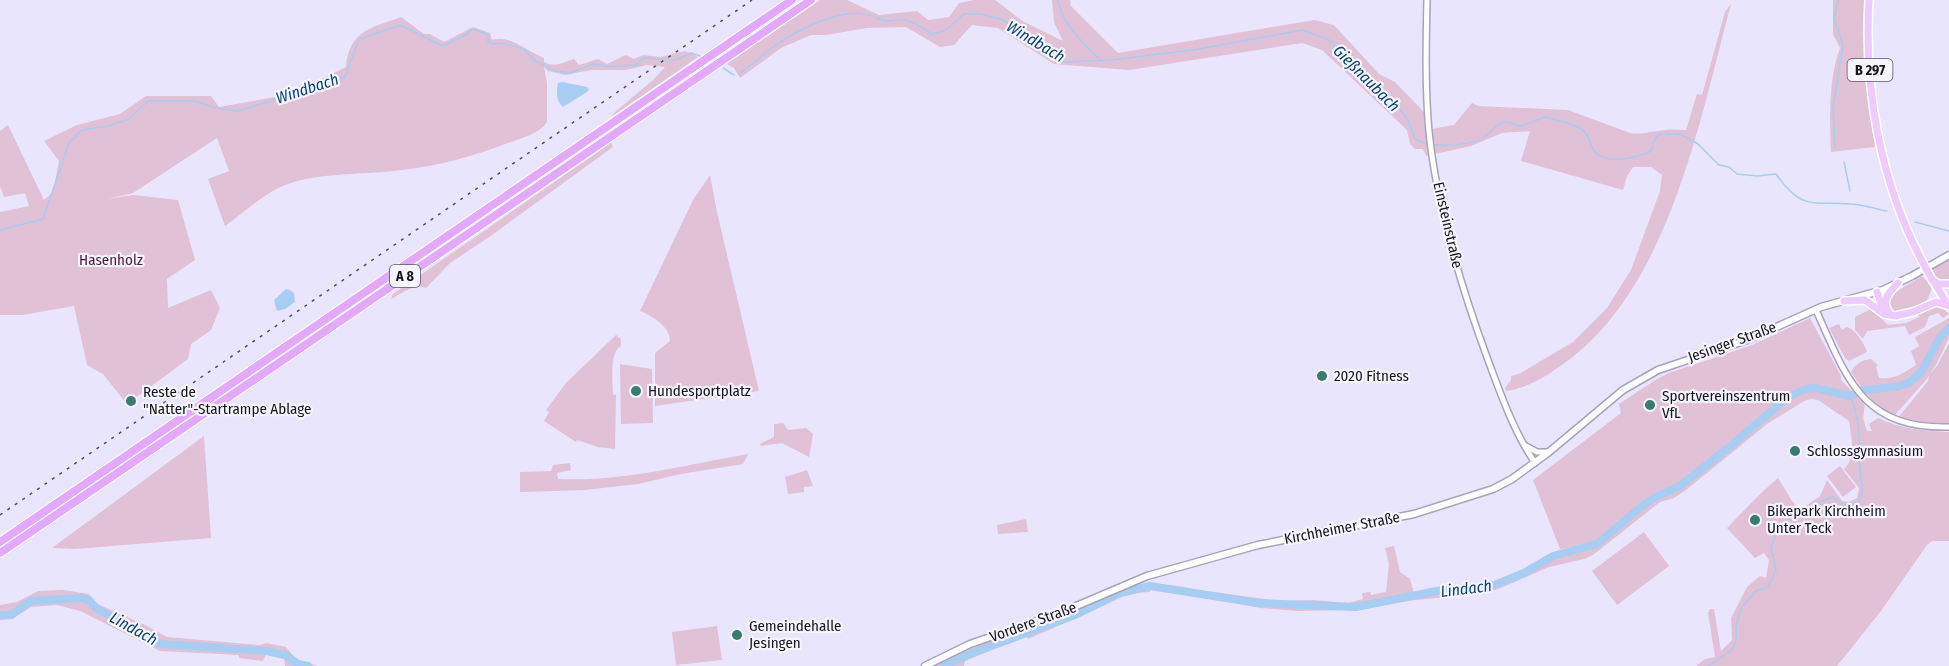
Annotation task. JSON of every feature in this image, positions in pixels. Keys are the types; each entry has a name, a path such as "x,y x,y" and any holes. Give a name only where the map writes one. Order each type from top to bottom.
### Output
{"highway":[{"name":"A 8","path":"0,542 792,0"},
{"name":"A 8","path":"0,554 811,0"}],"main road":[{"name":"B 297","path":"1869,0 1870,70 1882,156 1897,206 1932,281 1949,307"},
{"name":"Jesinger Straße","path":"1535,463 1608,402 1643,378 1669,365 1750,339 1816,310 1898,283 1949,255"},
{"path":"1925,306 1931,299 1932,281 1949,284"},
{"path":"1889,314 1885,300 1898,283"},
{"path":"1875,292 1878,305 1889,314"},
{"path":"1844,301 1865,300 1889,314 1907,314 1936,302 1949,307 1949,293"},
{"name":"Kirchheimer Straße","path":"1142,578 1258,545 1424,511 1493,489 1535,463"},
{"name":"Vordere Straße","path":"925,666 960,649 1060,613 1142,578"}],"street":[{"name":"Einsteinstraße","path":"1427,0 1426,76 1429,131 1441,200 1460,277 1480,339 1521,440 1535,463"},
{"path":"1816,310 1854,386 1866,400 1885,416 1906,424 1927,428 1949,427"},
{"path":"1521,440 1529,449 1540,453 1549,452"}],"green space":[{"path":"820,0 847,0 879,15 917,11 928,20 949,17 959,3 995,0 1024,22 1063,41 1054,22 1052,0 1070,0 1071,6 1118,53 1314,20 1334,25 1379,74 1395,82 1424,112 1426,130 1454,125 1472,103 1478,106 1568,110 1630,133 1639,134 1686,130 1697,94 1702,95 1725,12 1731,4 1705,103 1673,206 1651,254 1626,299 1594,338 1556,369 1532,383 1506,391 1505,388 1511,376 1519,374 1573,342 1607,308 1631,270 1660,191 1662,175 1651,167 1633,167 1627,176 1623,190 1521,161 1530,131 1502,133 1471,146 1426,156 1423,149 1415,149 1410,144 1407,130 1322,50 1302,43 1129,70 1054,64 998,28 972,25 954,45 940,47 906,27 867,28 826,35 811,35 781,48 740,78 734,68 727,64"},
{"path":"1833,0 1865,0 1865,72 1875,147 1831,152 1830,112 1833,73 1840,48 1833,34"},
{"name":"Hasenholz","path":"401,17 424,34 430,34 444,42 473,27 490,33 492,40 512,41 544,58 544,62 548,64 559,64 574,59 579,65 598,59 607,64 626,55 634,59 643,55 660,57 685,51 698,57 611,117 665,67 647,65 626,70 591,70 565,75 548,71 544,67 547,83 547,122 535,133 482,152 429,166 389,172 334,175 284,185 266,195 225,226 208,179 229,171 217,138 133,193 107,199 133,195 178,200 195,260 167,279 168,308 211,290 220,308 211,330 191,344 188,359 127,404 103,374 87,365 74,306 22,315 0,315 0,212 29,206 25,193 4,197 0,186 0,131 8,125 44,200 53,192 59,161 44,141 77,125 120,114 146,96 211,96 219,107 275,97 285,92 301,89 346,67 352,45 364,32"},
{"path":"611,143 613,147 450,263 426,288 412,288 391,299 393,294"},
{"path":"710,175 759,391 655,406 655,353 670,341 667,331 660,322 640,311 693,200"},
{"path":"1949,260 1949,282 1937,280 1932,269"},
{"path":"1922,276 1931,285 1931,292 1924,303 1905,312 1891,312 1887,306 1889,296"},
{"path":"1931,306 1942,307 1949,314 1943,318 1938,313 1929,316 1925,327 1909,335 1905,326 1867,331 1863,339 1855,330 1855,317 1871,309 1888,325 1906,323 1919,317 1917,313"},
{"path":"1810,318 1841,380 1865,405 1863,418 1867,431 1872,431 1869,424 1878,418 1913,429 1949,432 1949,541 1932,541 1927,545 1881,611 1837,666 1696,666 1705,659 1715,657 1708,613 1710,609 1714,609 1721,651 1732,640 1731,618 1747,587 1760,576 1766,578 1769,560 1764,553 1755,558 1727,528 1778,478 1800,510 1820,496 1827,480 1842,501 1849,502 1857,498 1859,488 1844,469 1852,453 1849,421 1818,400 1811,399 1767,424 1686,490 1674,498 1660,502 1593,555 1549,567 1501,588 1481,594 1415,600 1353,610 1298,611 1260,608 1205,597 1206,591 1279,601 1313,600 1348,603 1363,599 1362,593 1370,592 1371,595 1386,592 1389,564 1385,548 1394,546 1400,572 1410,579 1414,593 1438,588 1479,588 1525,571 1553,553 1578,547 1560,549 1533,480 1621,413 1619,404 1657,379 1752,345"},
{"path":"1949,318 1949,338 1936,365 1926,380 1894,416 1887,412 1865,391 1851,372 1859,363 1871,359 1878,365 1876,367 1879,378 1894,377 1903,373 1916,365 1911,351 1919,346 1915,337"},
{"path":"1839,324 1842,330 1847,327 1856,334 1867,352 1849,361 1845,358 1829,328"},
{"path":"616,335 621,339 621,346 617,349 612,367 613,394 616,395 615,449 598,447 577,440 576,442 544,421 549,412 546,410 566,383"},
{"path":"1949,343 1949,424 1930,424 1898,418 1928,381 1929,375 1937,366"},
{"name":"Hundesportplatz","path":"620,364 652,369 653,423 621,424"},
{"path":"783,423 788,430 806,428 813,434 809,457 782,443 761,446 760,444 774,437 774,424"},
{"path":"204,436 211,538 75,549 52,548"},
{"path":"748,454 743,464 638,484 585,490 520,492 520,472 551,471 553,465 570,463 571,470 557,473 558,479 606,478 653,472"},
{"path":"1840,466 1856,487 1843,497 1827,476"},
{"path":"807,470 813,486 804,487 804,492 788,494 785,477"},
{"path":"1026,519 1028,532 998,534 997,525"},
{"path":"1644,532 1669,566 1617,605 1592,571"},
{"path":"1148,583 1185,587 1183,593 1151,588 1150,592 1133,593 1134,587"},
{"path":"63,590 89,594 95,603 167,637 260,645 267,643 286,647 296,659 318,666 285,666 284,659 266,654 263,661 239,658 239,655 160,651 80,611 57,605 31,607 12,619 0,620 0,605 17,602 38,591"},
{"path":"1121,592 1126,594 1081,616 1028,639 1025,634 1080,614 1079,610"},
{"path":"717,626 722,660 676,665 672,632"},
{"path":"1006,635 1009,638 989,645 989,651 965,661 964,666 930,666 950,656"}],"water":[{"path":"558,83 589,89 563,107 557,93"},
{"path":"286,289 294,293 295,302 277,311 274,300"}],"waterway":[{"name":"Gießnaubach","path":"1058,0 1069,25 1100,60"},
{"path":"1835,148 1833,107 1843,45 1834,19 1838,0"},
{"name":"Windbach","path":"739,74 776,45 809,26 835,16 861,13 871,16"},
{"name":"Gießnaubach","path":"877,18 885,21 909,21 932,34 946,30 964,14 980,14 1001,19 1030,36 1046,52 1064,62 1112,60 1199,49 1302,30 1329,40 1361,77 1389,96 1408,120 1415,139 1421,142 1439,145 1470,143 1484,137 1503,122 1521,126 1545,117 1568,123 1584,131 1596,153 1601,157 1616,159 1639,156 1651,151 1657,136 1680,134 1698,144 1719,165 1729,167 1737,174 1757,176 1776,174 1793,194 1808,202 1859,205 1887,211"},
{"name":"Windbach","path":"0,230 43,219 69,143 82,130 108,126 129,119 148,101 195,101 216,108 238,111 345,77 359,39 400,25 443,46 474,29 488,35 488,42 492,44 503,43 524,49 534,60 555,71 570,73 594,64 608,67 636,65 645,58 676,60 691,53 700,56"},
{"name":"Windbach","path":"723,68 734,75"},
{"path":"1844,162 1850,191"},
{"name":"Gießnaubach","path":"1915,222 1949,231"},
{"name":"Lindach","path":"944,666 1075,615 1121,593 1150,586 1258,603 1356,607 1442,590 1479,589 1497,584 1524,573 1553,556 1597,544 1641,507 1680,486 1787,398 1805,389 1815,388 1850,396 1864,390 1896,387 1909,383 1922,371 1940,337 1949,328"},
{"path":"1708,666 1732,650 1736,641 1736,625 1742,607 1756,591 1768,587 1776,571 1771,547 1780,526 1795,514 1833,497 1845,505 1859,502 1862,490 1859,432 1850,396"},
{"name":"Lindach","path":"0,615 11,615 31,601 82,598 89,600 96,608 160,644 266,651 286,655 298,664 308,666"}],"railway":[{"path":"0,515 752,0"}],"place":[{"name":"2020 Fitness","path":"1322,376"},
{"name":"Hundesportplatz","path":"636,391"},
{"name":"Reste de \"Natter\"-Startrampe Ablage","path":"131,401"},
{"name":"Sportvereinszentrum VfL","path":"1650,405"},
{"name":"Schlossgymnasium","path":"1795,451"},
{"name":"Bikepark Kirchheim Unter Teck","path":"1755,520"},
{"name":"Gemeindehalle Jesingen","path":"737,635"}]}
